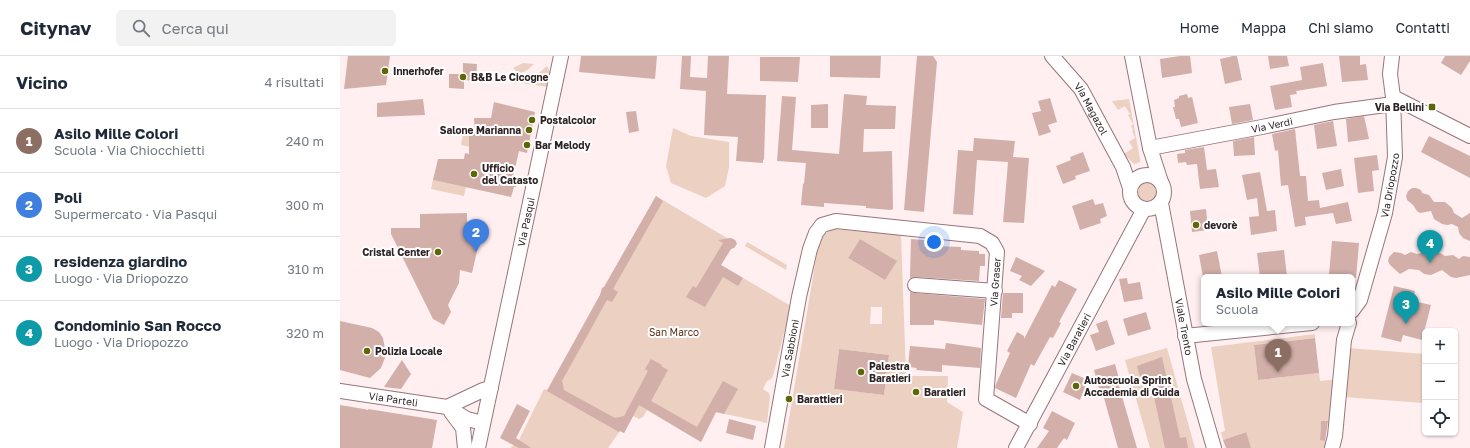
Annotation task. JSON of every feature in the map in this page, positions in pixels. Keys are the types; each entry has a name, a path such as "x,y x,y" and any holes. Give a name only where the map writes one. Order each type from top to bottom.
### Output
{"street":[{"name":"Via Pasqui","path":"490,388 561,56"},
{"name":"Via Magazol","path":"1052,56 1080,89 1123,168 1130,188"},
{"name":"Viale Trento","path":"1132,56 1150,148 1164,193 1148,206"},
{"name":"Via Driopozzo","path":"1355,308 1360,300 1385,213 1394,157 1393,100 1390,74 1392,56"},
{"path":"1393,100 1470,136"},
{"name":"Via Verdi","path":"1150,148 1393,100"},
{"name":"Viale Trento","path":"1144,176 1150,148"},
{"path":"1123,168 1144,176 1156,178 1161,182"},
{"path":"1130,188 1135,180 1144,176"},
{"name":"Viale Trento","path":"1130,188 1131,199 1148,206 1165,228 1194,379 1214,448"},
{"name":"Via Baratieri","path":"1016,448 1132,231 1148,206"},
{"name":"Via Graser","path":"810,249 816,233 822,225 836,221 980,236 992,243 997,252 986,399 1030,424"},
{"name":"Via Sabbioni","path":"772,448 799,297 810,249"},
{"path":"915,284 995,290"},
{"path":"1185,336 1283,326"},
{"name":"Via Driopozzo","path":"1332,448 1336,436 1344,340 1348,326"},
{"path":"465,448 463,428 448,407 490,388 478,448"},
{"name":"Via Parteli","path":"340,391 448,407 467,419 483,423"}],"green space":[{"path":"523,63 534,64 526,71 521,73 513,68"},
{"path":"547,66 550,72 548,87 521,83 530,81"},
{"path":"1129,99 1140,159 1140,162 1134,164 1124,154 1133,148 1129,142 1135,138 1131,126 1133,124 1128,115 1130,114 1125,106 1118,110 1112,101"},
{"path":"465,126 469,127 469,140 505,148 503,154 461,145"},
{"path":"673,128 691,136 729,142 729,167 725,186 706,198 671,183 666,166"},
{"path":"433,180 466,187 464,196 431,189"},
{"path":"1148,180 1153,183 1158,194 1154,202 1146,205 1141,200 1138,191 1141,182"},
{"name":"San Marco","path":"656,196 727,238 735,240 737,244 730,249 721,265 791,306 773,376 767,381 763,389 769,393 770,397 767,423 716,412 701,442 647,410 643,417 639,419 633,416 624,433 620,431 608,448 510,448 518,442 544,389 547,390 600,295 602,288 604,287"},
{"path":"834,229 901,235 906,376 948,376 947,402 963,412 957,448 784,448 817,253 822,235","holes":["860,239 896,261 885,280 848,258","871,307 882,307 882,324 870,324","839,349 889,355 884,395 834,389"]},
{"path":"747,242 787,265 786,270 745,246"},
{"path":"1315,334 1315,338 1254,345 1258,380 1319,373 1320,381 1339,379 1335,414 1329,414 1329,421 1321,421 1320,440 1332,441 1330,448 1251,448 1245,432 1223,440 1221,432 1225,431 1211,347"},
{"path":"1167,348 1195,448 1150,448 1125,360"},
{"path":"1348,348 1422,354 1422,403 1344,397"}],"building":[{"path":"348,56 390,56 386,85 344,89"},
{"path":"581,56 657,56 655,79 579,72"},
{"path":"682,56 691,56 690,77 707,78 708,56 729,56 727,94 766,95 763,163 736,161 738,137 704,135 706,91 680,89"},
{"path":"830,56 881,56 880,78 830,77"},
{"path":"917,56 933,56 937,62 924,212 904,210"},
{"path":"1190,56 1192,73 1162,78 1160,59"},
{"path":"1237,56 1242,80 1225,84 1220,59"},
{"path":"1268,56 1287,56 1289,66 1270,69"},
{"path":"1339,56 1360,56 1360,65 1366,64 1368,80 1342,82"},
{"path":"1445,56 1470,56 1470,61 1461,75 1441,63"},
{"path":"760,57 800,57 798,82 760,81"},
{"name":"B&B Le Cicogne","path":"463,63 477,64 476,81 464,80 464,89 449,88 449,74 463,74"},
{"path":"1323,63 1327,86 1296,91 1297,94 1290,95 1292,107 1275,110 1270,86 1302,80 1300,67"},
{"path":"844,94 867,96 866,105 896,106 895,129 864,129 863,152 892,151 893,209 891,210 866,208 866,206 824,203 824,207 801,205 806,163 777,161 782,96 796,97 792,150 839,154"},
{"path":"1187,94 1188,98 1192,97 1198,123 1181,127 1179,119 1176,119 1173,107 1175,107 1174,100 1179,98 1179,96"},
{"path":"1050,98 1057,122 1048,125 1051,132 1039,136 1032,113 1041,111 1038,101"},
{"path":"423,99 425,115 377,117 377,103"},
{"path":"494,102 535,112 527,153 519,151 513,177 518,178 516,187 514,187 511,197 433,180 438,159 464,159 465,153 469,154 469,131 475,131 474,118 491,118"},
{"path":"828,104 828,128 811,128 811,105"},
{"path":"1250,104 1253,120 1232,124 1229,107"},
{"path":"636,111 639,131 629,133 626,112"},
{"path":"1364,116 1369,139 1348,142 1346,119"},
{"path":"1333,121 1337,146 1317,149 1314,125"},
{"path":"1295,129 1300,176 1306,176 1308,201 1319,200 1320,208 1348,202 1352,221 1336,224 1333,213 1305,217 1306,225 1295,227 1288,185 1281,186 1278,150 1275,151 1272,134"},
{"path":"1429,136 1470,156 1470,178 1421,152"},
{"path":"1254,137 1255,155 1234,156 1233,141"},
{"path":"974,138 1015,141 1013,157 1029,158 1024,223 1003,222 1008,162 977,160 973,215 953,214 958,150 973,151"},
{"path":"1204,147 1207,170 1216,169 1219,187 1200,189 1197,164 1187,165 1186,162 1178,163 1177,154 1185,153 1185,150"},
{"path":"1083,152 1090,171 1075,176 1076,179 1063,184 1056,166 1071,160 1070,157"},
{"path":"1377,155 1379,170 1372,171 1374,191 1358,193 1354,158"},
{"path":"1341,169 1344,186 1326,190 1322,173"},
{"path":"1260,172 1267,211 1275,210 1277,231 1251,235 1249,217 1259,216 1257,198 1247,200 1242,175"},
{"path":"1412,188 1421,190 1422,193 1429,195 1434,202 1445,202 1452,208 1454,213 1462,218 1470,213 1470,241 1463,238 1459,233 1458,227 1452,224 1442,224 1434,219 1431,211 1420,213 1417,211 1407,200 1406,196 1408,191"},
{"path":"656,196 663,201 613,289 618,292 612,302 607,300 562,381 564,390 615,418 624,416 648,371 645,369 651,359 668,370 651,401 697,427 723,381 738,389 724,414 716,412 701,442 639,405 624,433 619,432 547,391 600,295 602,288 604,287"},
{"path":"1093,199 1095,205 1103,203 1107,216 1100,219 1101,223 1080,230 1072,206"},
{"path":"1206,209 1208,230 1192,232 1190,211"},
{"name":"Cristal Center","path":"467,213 467,222 478,223 478,233 481,234 472,273 460,270 459,283 448,305 451,312 444,325 433,319 391,234 391,228 420,228 420,214"},
{"path":"731,238 735,240 737,244 731,249 721,265 743,278 738,286 723,277 705,307 686,297 693,286 696,288 723,243 718,240"},
{"path":"860,239 897,261 885,280 848,258"},
{"path":"911,239 935,241 935,246 961,247 961,250 979,251 979,254 985,254 985,266 980,266 979,281 916,277 910,278"},
{"path":"1332,241 1359,243 1356,278 1355,274 1329,274"},
{"path":"1284,250 1287,274 1260,274 1257,253"},
{"path":"1217,251 1221,274 1202,274 1199,255"},
{"path":"1394,252 1405,255 1411,252 1417,254 1425,252 1433,256 1436,253 1440,253 1445,256 1453,255 1459,259 1463,256 1470,257 1470,275 1456,278 1451,277 1442,270 1431,275 1424,274 1419,270 1409,269 1400,274 1390,265 1388,261 1389,257"},
{"path":"1016,257 1045,271 1031,286 1019,280 1022,276 1010,271"},
{"path":"1127,278 1128,284 1140,282 1143,299 1124,302 1119,279"},
{"path":"1059,280 1077,289 1059,322 1061,323 1053,338 1050,337 1034,366 1031,364 1016,398 995,388 1010,353 1007,351 1017,332 1024,336 1024,339 1052,285 1055,287"},
{"path":"1394,286 1415,291 1413,301 1431,305 1425,328 1422,328 1422,340 1403,335 1401,342 1381,337"},
{"path":"910,292 985,299 982,325 934,320 934,325 910,325"},
{"path":"1003,293 1023,293 1023,313 1012,313 1012,318 1001,318"},
{"path":"1146,312 1151,329 1128,336 1123,319"},
{"path":"1107,320 1115,344 1096,351 1090,335 1099,332 1096,324"},
{"name":"Polizia Locale","path":"340,321 372,328 379,332 383,338 386,355 381,368 370,378 340,370"},
{"path":"1315,338 1319,373 1258,380 1254,345"},
{"path":"946,343 981,348 980,368 942,365 942,372 916,370 917,368 908,367 910,346 945,349"},
{"name":"Palestra Baratieri","path":"839,349 889,355 884,395 834,389"},
{"path":"1162,357 1180,438 1186,437 1188,448 1165,448 1150,378 1141,380 1137,366"},
{"path":"402,360 411,374 401,389 384,387"},
{"path":"1115,364 1121,386 1119,386 1137,448 1118,448 1102,391 1100,392 1094,370"},
{"name":"Autoscuola Sprint Accademia di Guida","path":"1072,373 1088,380 1080,400 1063,392"},
{"path":"517,404 530,411 516,438 531,448 519,448 500,438"},
{"path":"340,405 437,420 432,448 340,448"},
{"path":"1052,411 1075,423 1067,440 1064,438 1057,448 1037,448 1049,431 1043,428"},
{"path":"729,419 756,426 753,440 726,433"},
{"path":"1321,421 1328,421 1325,441 1320,440"},
{"path":"1246,432 1251,448 1226,448 1223,440"}],"place":[{"name":"Innerhofer","path":"385,71"},
{"name":"B&B Le Cicogne","path":"463,77"},
{"name":"Via Bellini","path":"1432,107"},
{"name":"Postalcolor","path":"532,120"},
{"name":"Salone Marianna","path":"529,130"},
{"name":"Bar Melody","path":"527,145"},
{"name":"Ufficio del Catasto","path":"474,174"},
{"name":"devorè","path":"1196,225"},
{"name":"Cristal Center","path":"438,252"},
{"name":"Poli","path":"476,252"},
{"name":"Condominio San Rocco","path":"1430,263"},
{"name":"residenza giardino","path":"1406,324"},
{"name":"Polizia Locale","path":"367,351"},
{"name":"Palestra Baratieri","path":"861,372"},
{"name":"Asilo Mille Colori","path":"1278,372"},
{"name":"Autoscuola Sprint Accademia di Guida","path":"1076,386"},
{"name":"Baratieri","path":"916,392"},
{"name":"Barattieri","path":"789,399"}]}
